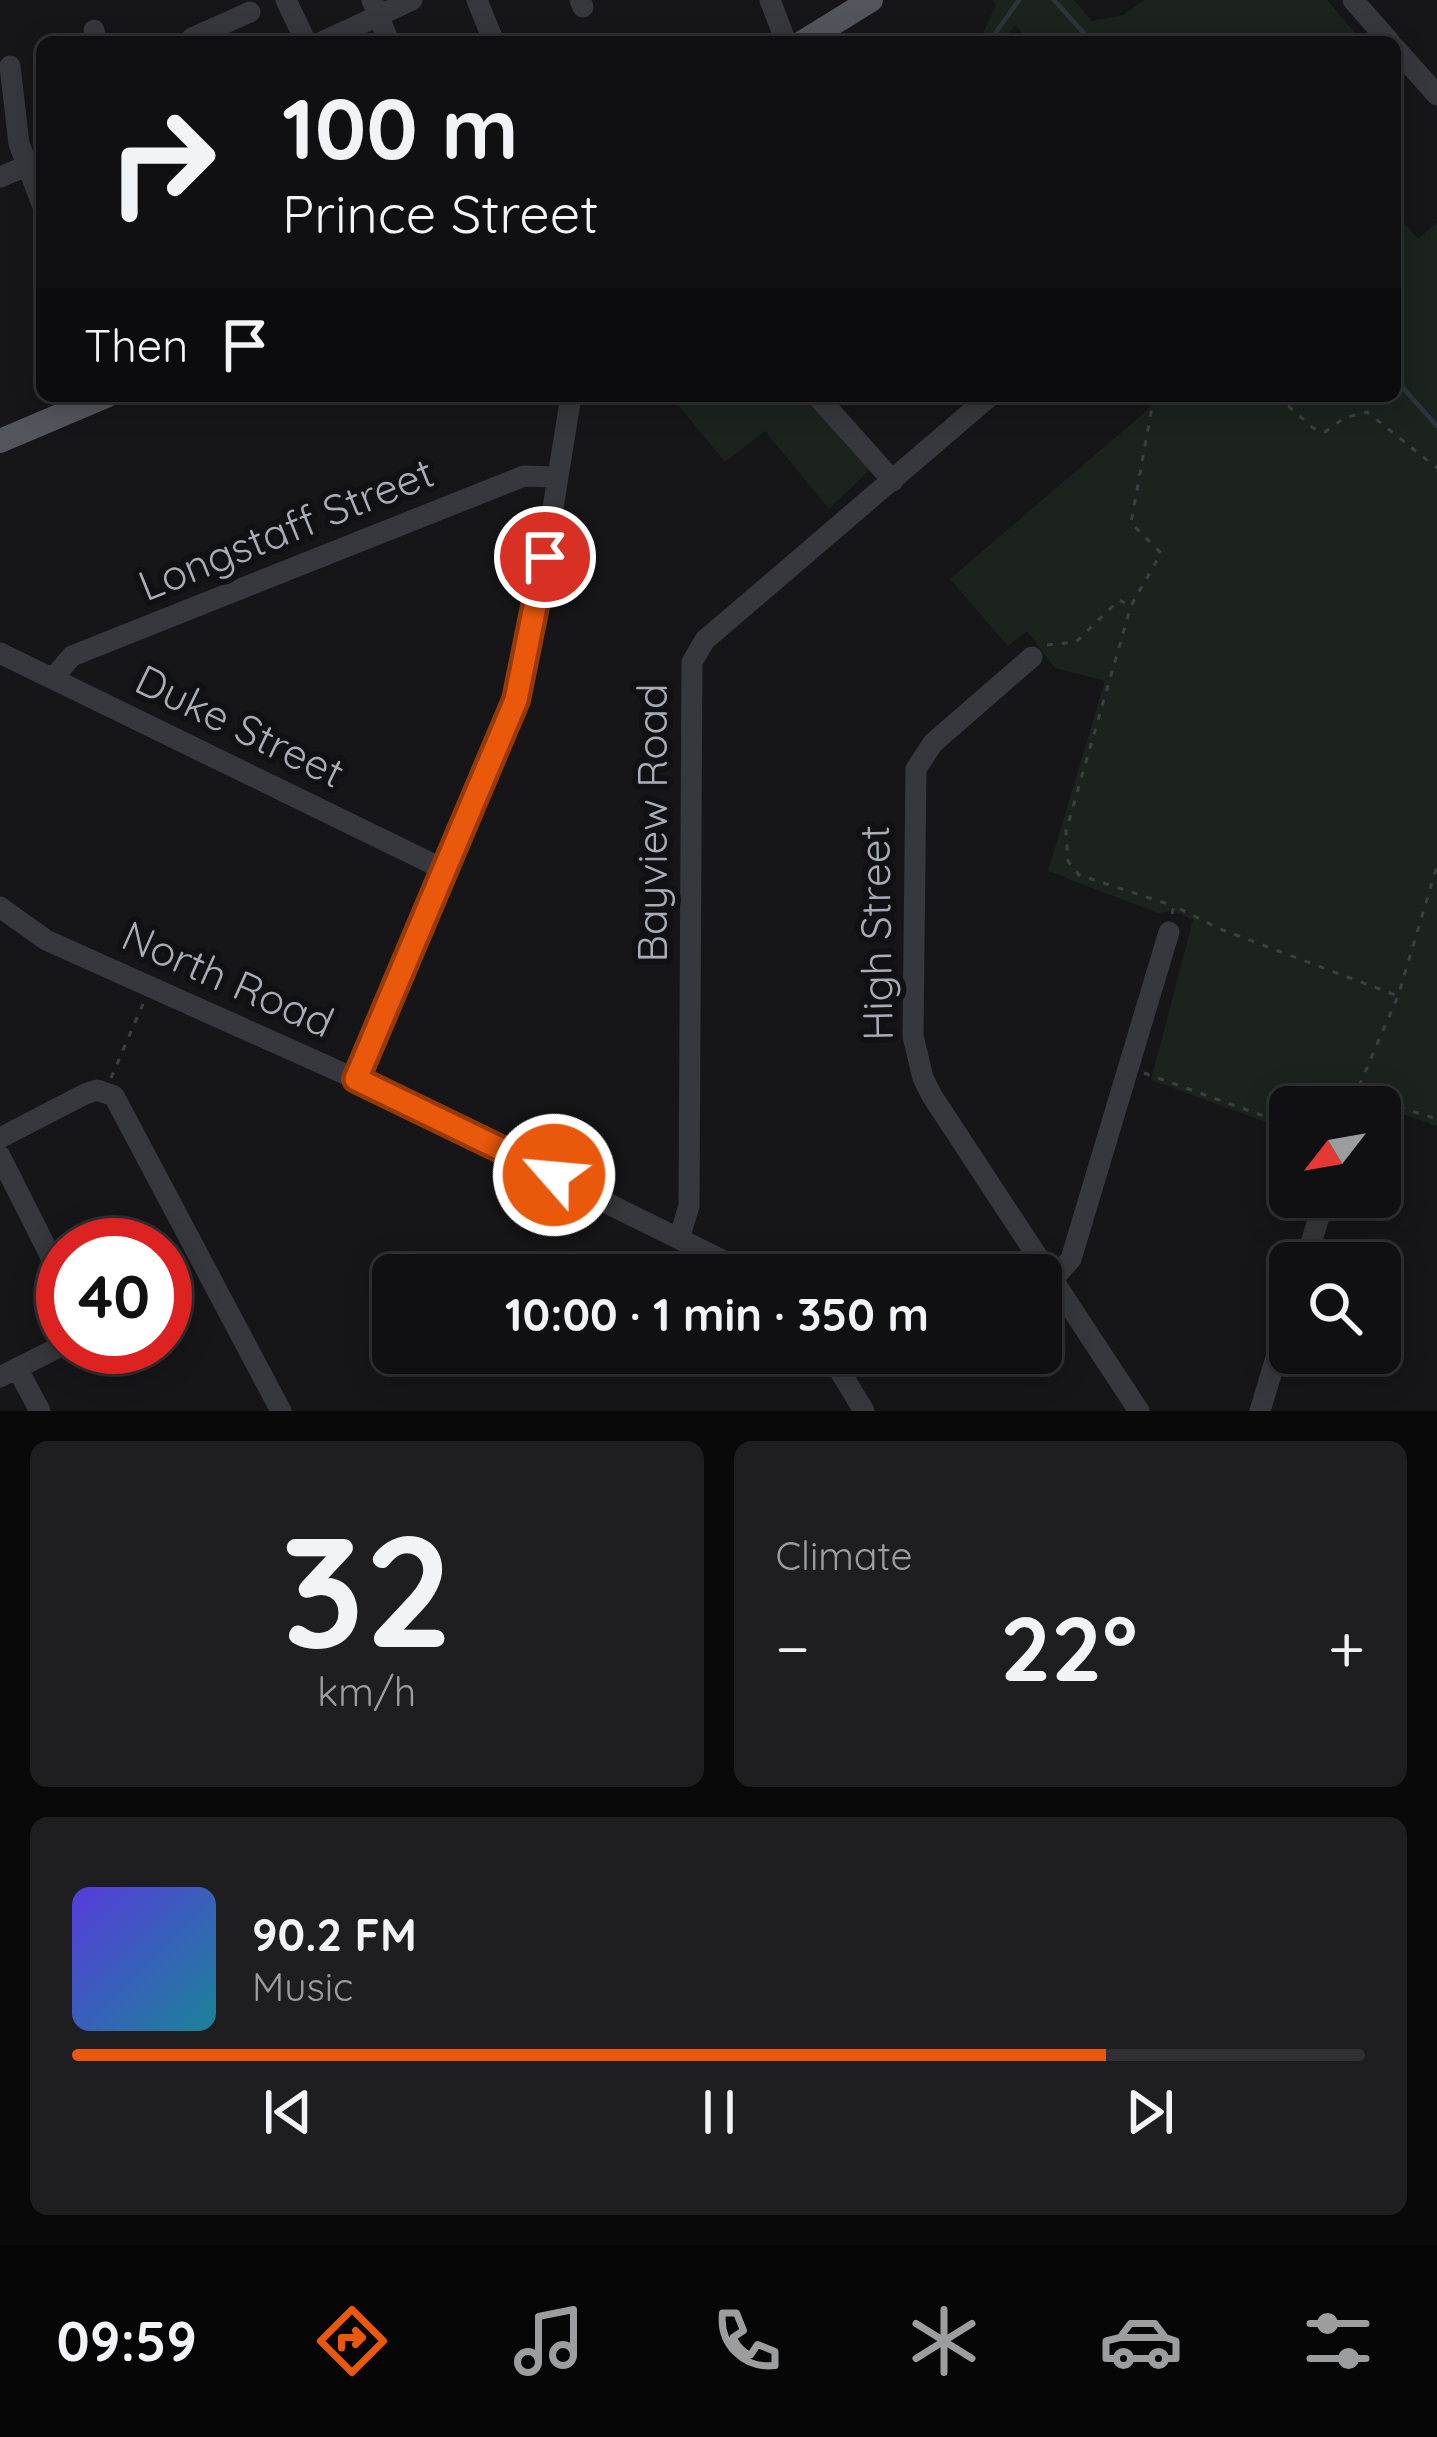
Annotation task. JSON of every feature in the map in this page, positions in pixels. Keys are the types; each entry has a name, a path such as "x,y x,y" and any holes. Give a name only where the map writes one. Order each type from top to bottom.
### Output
{"main road":[{"path":"813,36 871,0"},
{"path":"0,441 92,402"}],"street":[{"path":"286,0 303,36"},
{"path":"331,36 375,8 412,0"},
{"path":"478,0 492,36"},
{"path":"770,0 784,36"},
{"path":"1353,0 1384,36"},
{"path":"375,8 387,36"},
{"path":"196,36 250,12"},
{"path":"1401,54 1434,87"},
{"path":"10,66 24,167 36,192"},
{"path":"0,177 24,167"},
{"path":"356,1079 526,665 570,402"},
{"path":"822,402 892,481"},
{"name":"Bayview Road","path":"679,1239 689,1206 692,662 705,640 983,402"},
{"name":"Longstaff Street","path":"53,678 65,659 115,638 524,476 558,477"},
{"name":"Duke Street","path":"0,653 445,870"},
{"name":"High Street","path":"1032,657 932,743 916,769 913,1036 916,1059 932,1096 1035,1254"},
{"name":"North Road","path":"0,908 46,940 356,1079 709,1254"},
{"path":"1062,1269 1071,1259 1168,932"},
{"path":"0,1138 85,1094 106,1091 127,1113 281,1411"},
{"path":"0,1156 36,1227"},
{"name":"High Street","path":"1062,1295 1139,1411"},
{"path":"36,1359 9,1373 40,1411"},
{"path":"842,1374 864,1411"},
{"path":"1260,1411 1271,1374"}],"path":[{"path":"1153,402 1131,523 1161,553 1131,606 1066,831 1068,861 1079,874 1174,906 1220,929 1398,996"},
{"path":"1283,402 1324,432 1343,418 1367,412 1437,468"},
{"path":"1032,657 1044,646 1076,642 1119,600 1131,606"},
{"path":"1361,1086 1398,996 1437,866"},
{"path":"1168,932 1174,906"},
{"path":"106,1091 143,1004"},
{"path":"1128,1067 1269,1118"}],"shaded area":[{"path":"992,0 1074,0 1092,21 1124,15 1144,0 1327,0 1358,36 1025,36 1015,25 1007,36 982,36 996,5"},
{"path":"1401,220 1418,239 1437,222 1437,1126 1401,1113 1401,1086 1269,1086 1269,1123 1151,1080 1193,920 1173,911 1158,913 1048,871 1105,681 1055,668 1027,631 1008,646 950,579 1152,406 1149,402 1401,402"},
{"path":"676,402 809,402 869,470 829,509 765,431 725,462"}],"waterway":[{"path":"993,36 1019,0"},
{"path":"1054,0 1087,36"},
{"path":"1401,386 1437,426"}],"route":[{"path":"545,557 516,700 356,1079 554,1175"}]}
